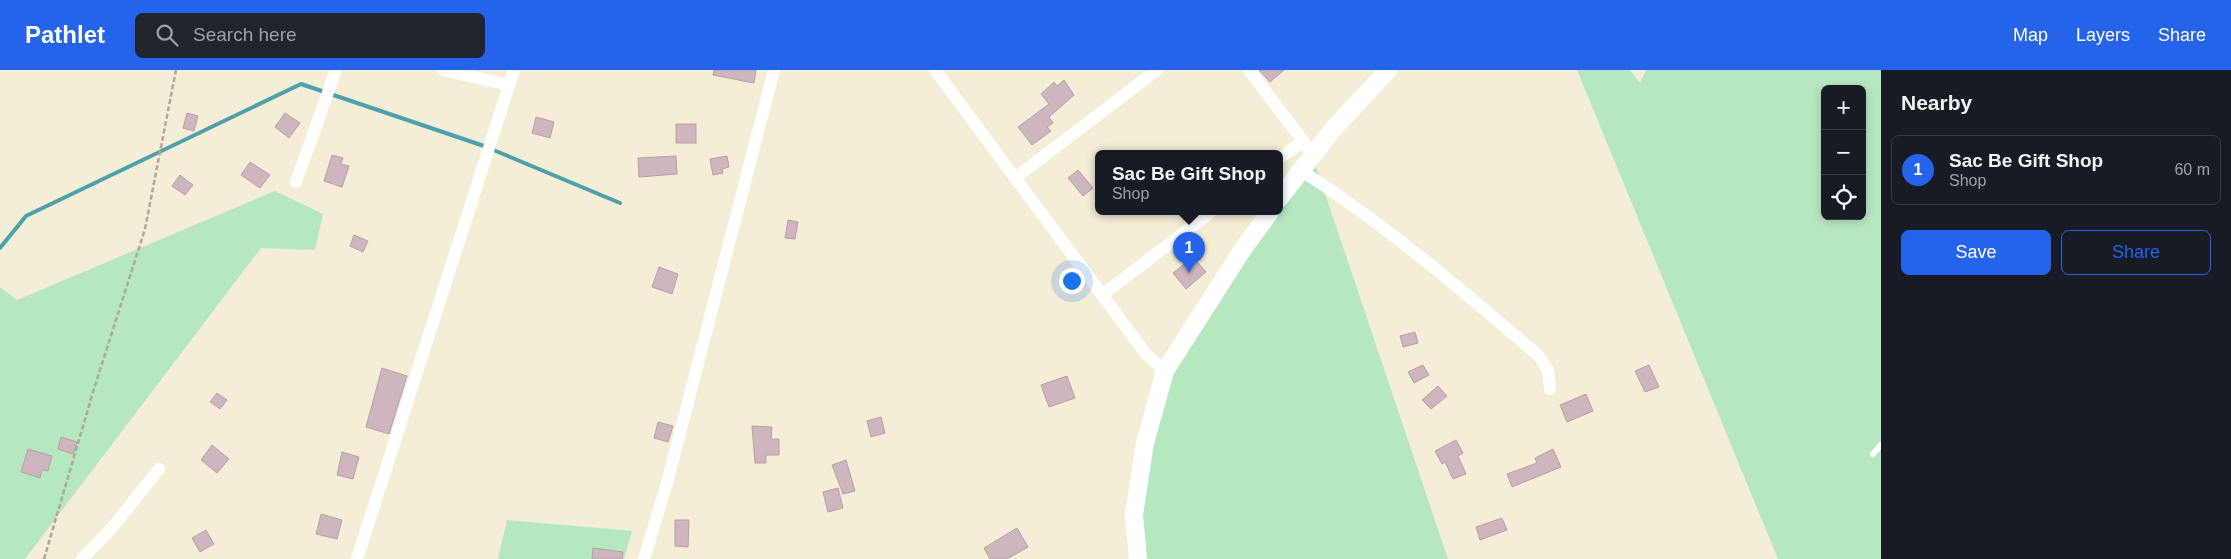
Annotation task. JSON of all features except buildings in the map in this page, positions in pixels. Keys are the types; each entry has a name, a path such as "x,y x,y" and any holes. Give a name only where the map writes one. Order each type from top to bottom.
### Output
{"main road":[{"path":"1283,194 1300,170 1307,148 1388,70"},
{"path":"1138,559 1136,506 1145,443 1165,371 1243,249 1268,215"}],"street":[{"path":"296,182 336,70"},
{"path":"443,70 509,85"},
{"path":"357,559 514,70"},
{"path":"644,559 669,475 774,70"},
{"path":"935,70 1146,354 1165,371"},
{"path":"1016,178 1157,70"},
{"path":"1249,70 1307,148 1283,157"},
{"path":"1300,170 1333,191 1434,269 1539,356 1548,370 1550,389"},
{"path":"1102,295 1206,215"},
{"path":"82,559 112,528 159,469"}],"lane":[{"path":"1873,454 1881,445"}],"path":[{"path":"44,559 93,392 145,229 176,70"}],"green space":[{"path":"1577,70 1630,70 1640,83 1646,70 1881,70 1881,559 1778,559"},
{"path":"1312,155 1448,559 1138,559 1134,515 1165,371 1268,215 1283,215 1283,194"},
{"path":"275,191 323,214 315,250 261,248 25,559 0,559 0,287 17,300"},
{"path":"507,520 632,531 624,559 498,559"}],"waterway":[{"path":"0,248 26,216 301,84 484,146 620,203"}],"place":[{"name":"Sac Be Gift Shop","path":"1189,273"}]}
